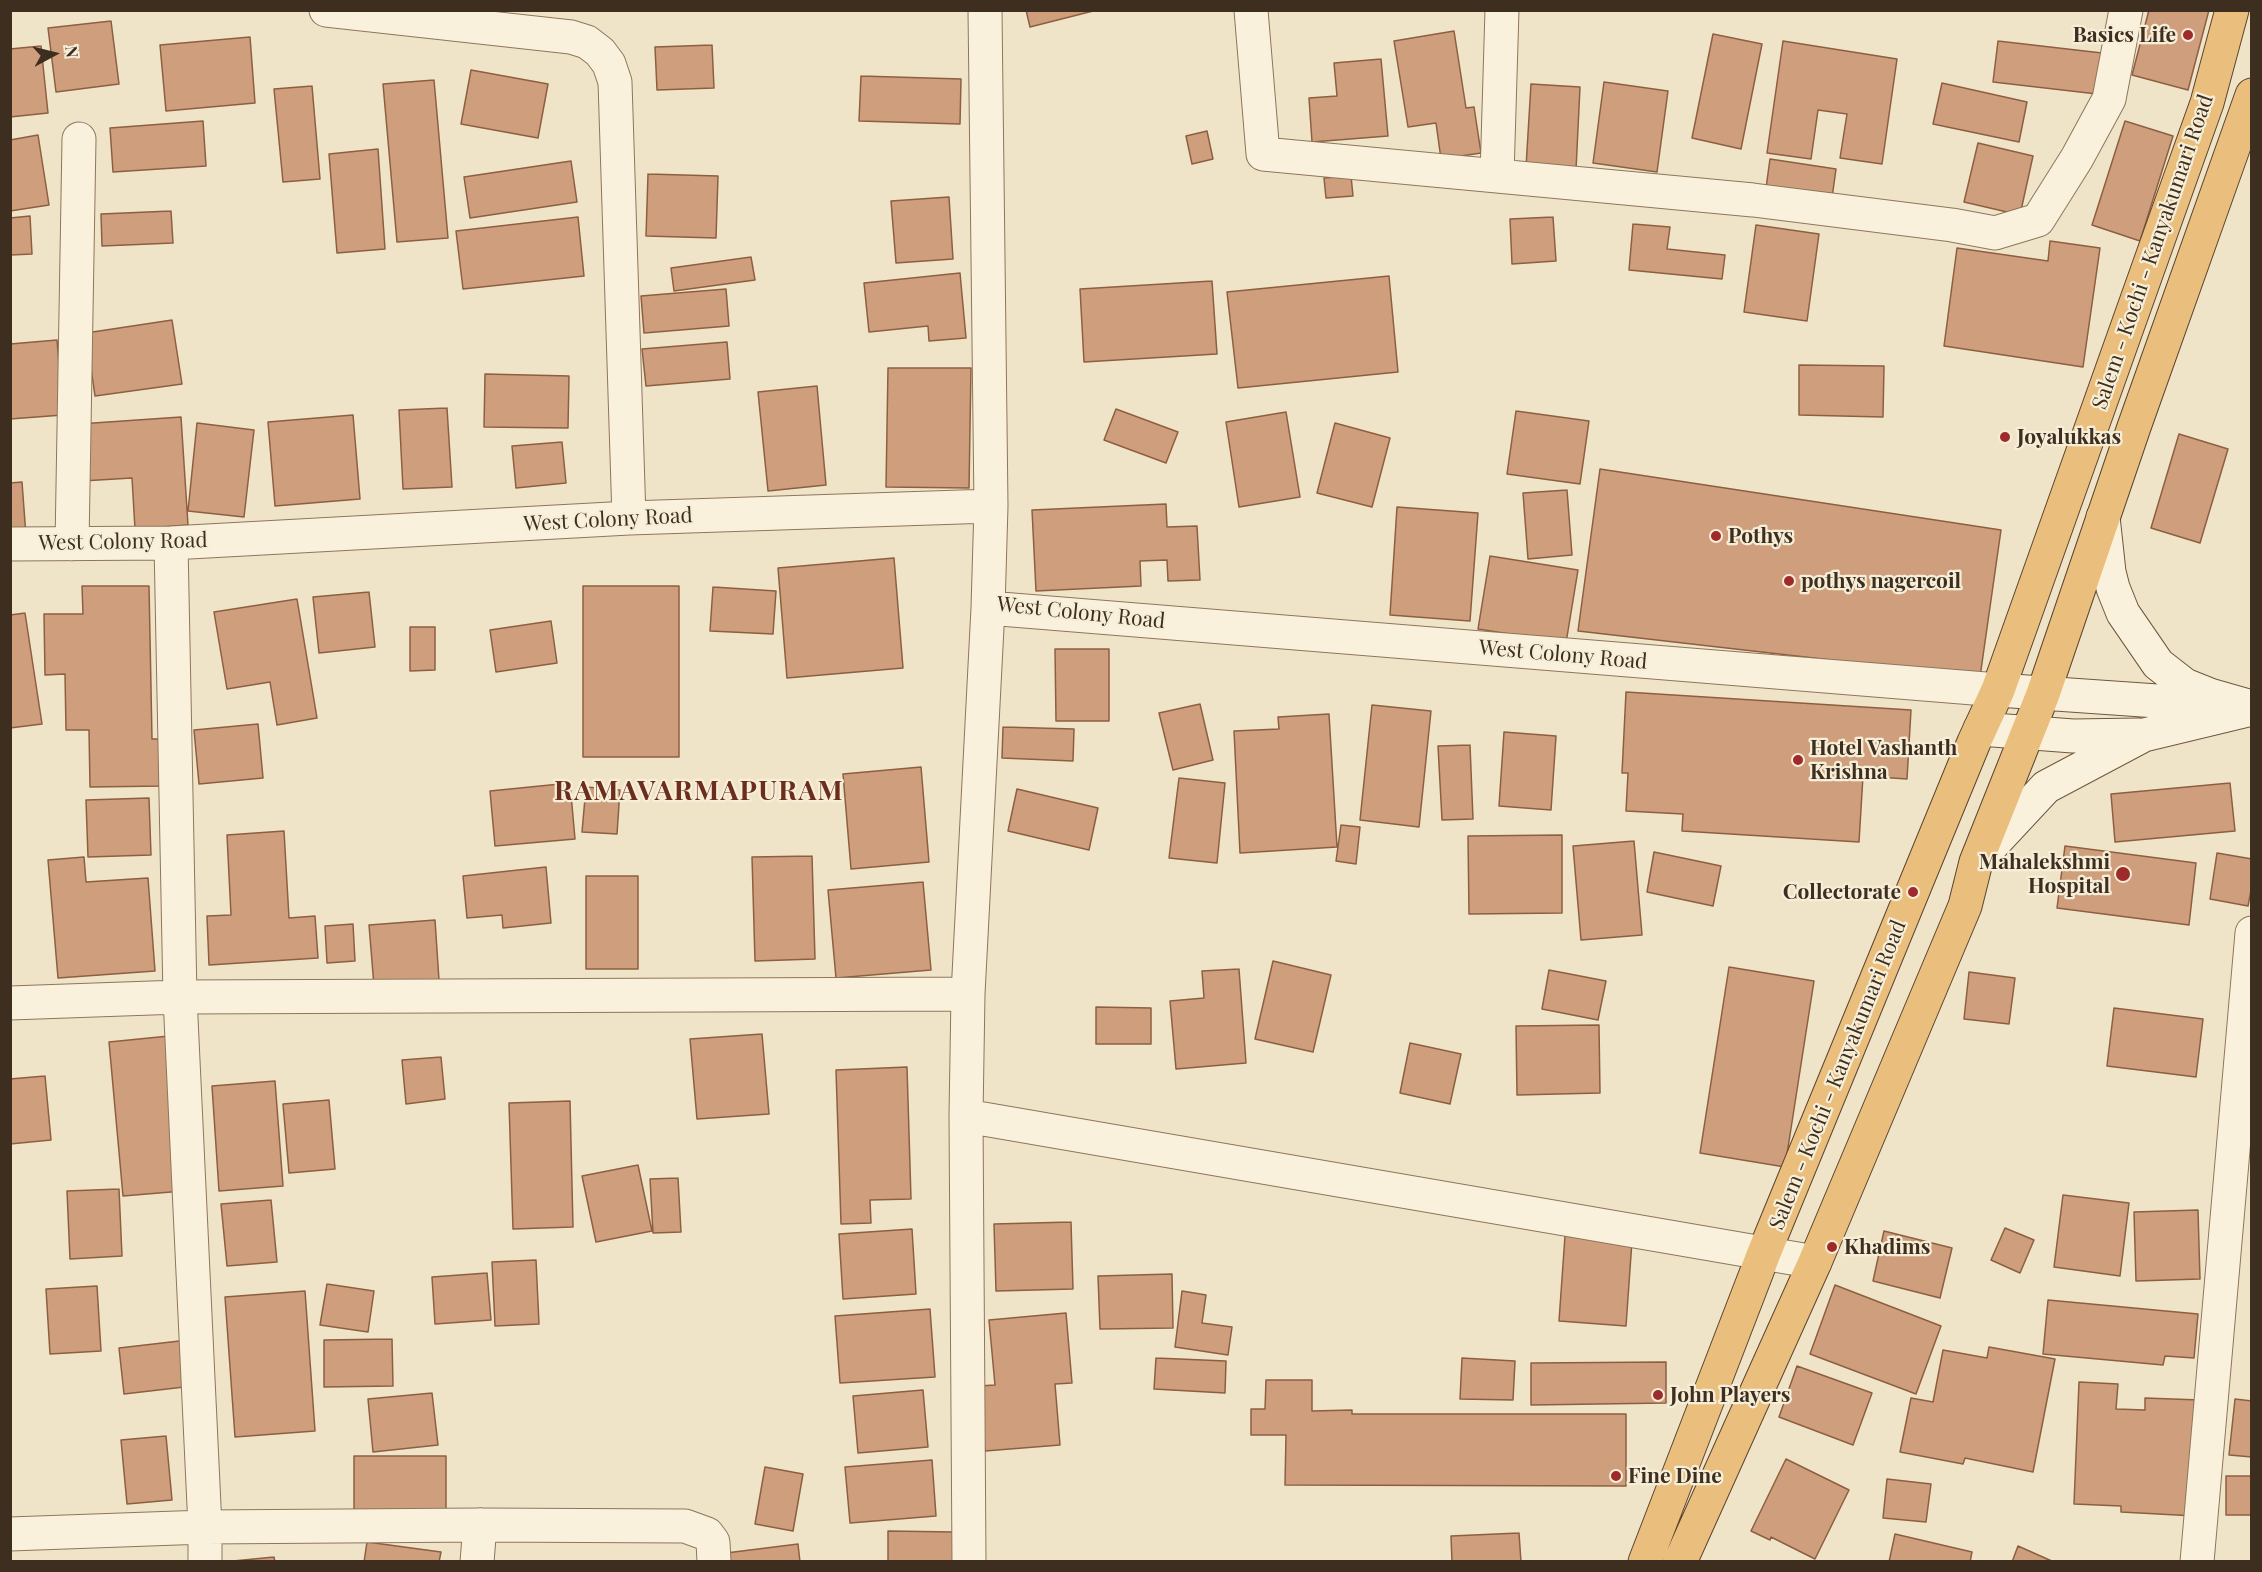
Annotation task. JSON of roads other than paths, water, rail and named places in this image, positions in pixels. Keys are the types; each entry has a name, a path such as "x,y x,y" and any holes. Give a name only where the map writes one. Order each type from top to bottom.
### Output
{"highway":[{"name":"Salem - Kochi - Kanyakumari Road","path":"1645,1562 1764,1253 1998,690 2207,103 2232,10"},
{"name":"Salem - Kochi - Kanyakumari Road","path":"1680,1562 1815,1262 1965,906 1976,862 2043,694 2252,95"}],"street":[{"path":"326,10 571,37 587,42 600,52 609,64 615,82 629,518"},
{"path":"985,10 992,506"},
{"path":"1251,10 1263,154 1753,200 1952,225 1995,233 2038,220 2077,158 2109,99 2126,10"},
{"path":"1497,176 1502,10"},
{"path":"72,543 79,139"},
{"name":"West Colony Road","path":"10,544 171,543 629,518 992,506 988,608 2043,694 2252,708"},
{"path":"2103,517 2113,588 2123,613 2158,664 2185,685 2252,708"},
{"path":"171,543 180,997 205,1562"},
{"path":"969,1562 966,1116 968,994 988,608"},
{"path":"1980,729 2073,736 2144,735 2252,708"},
{"path":"1976,862 2046,787 2144,735"},
{"path":"2197,1562 2252,933"},
{"path":"10,1003 180,997 968,994"},
{"path":"966,1116 1815,1262"},
{"path":"477,1562 480,1525"},
{"path":"10,1534 205,1527 685,1526 707,1534 713,1542 714,1562"}],"place":[{"name":"Basics Life","path":"2188,35"},
{"name":"Joyalukkas","path":"2005,437"},
{"name":"Pothys","path":"1716,536"},
{"name":"pothys nagercoil","path":"1789,581"},
{"name":"Hotel Vashanth Krishna","path":"1798,760"},
{"name":"Mahalekshmi Hospital","path":"2123,874"},
{"name":"Collectorate","path":"1913,892"},
{"name":"Khadims","path":"1832,1247"},
{"name":"John Players","path":"1658,1395"},
{"name":"Fine Dine","path":"1616,1476"}],"district":[{"name":"RAMAVARMAPURAM","path":"699,792"}]}
